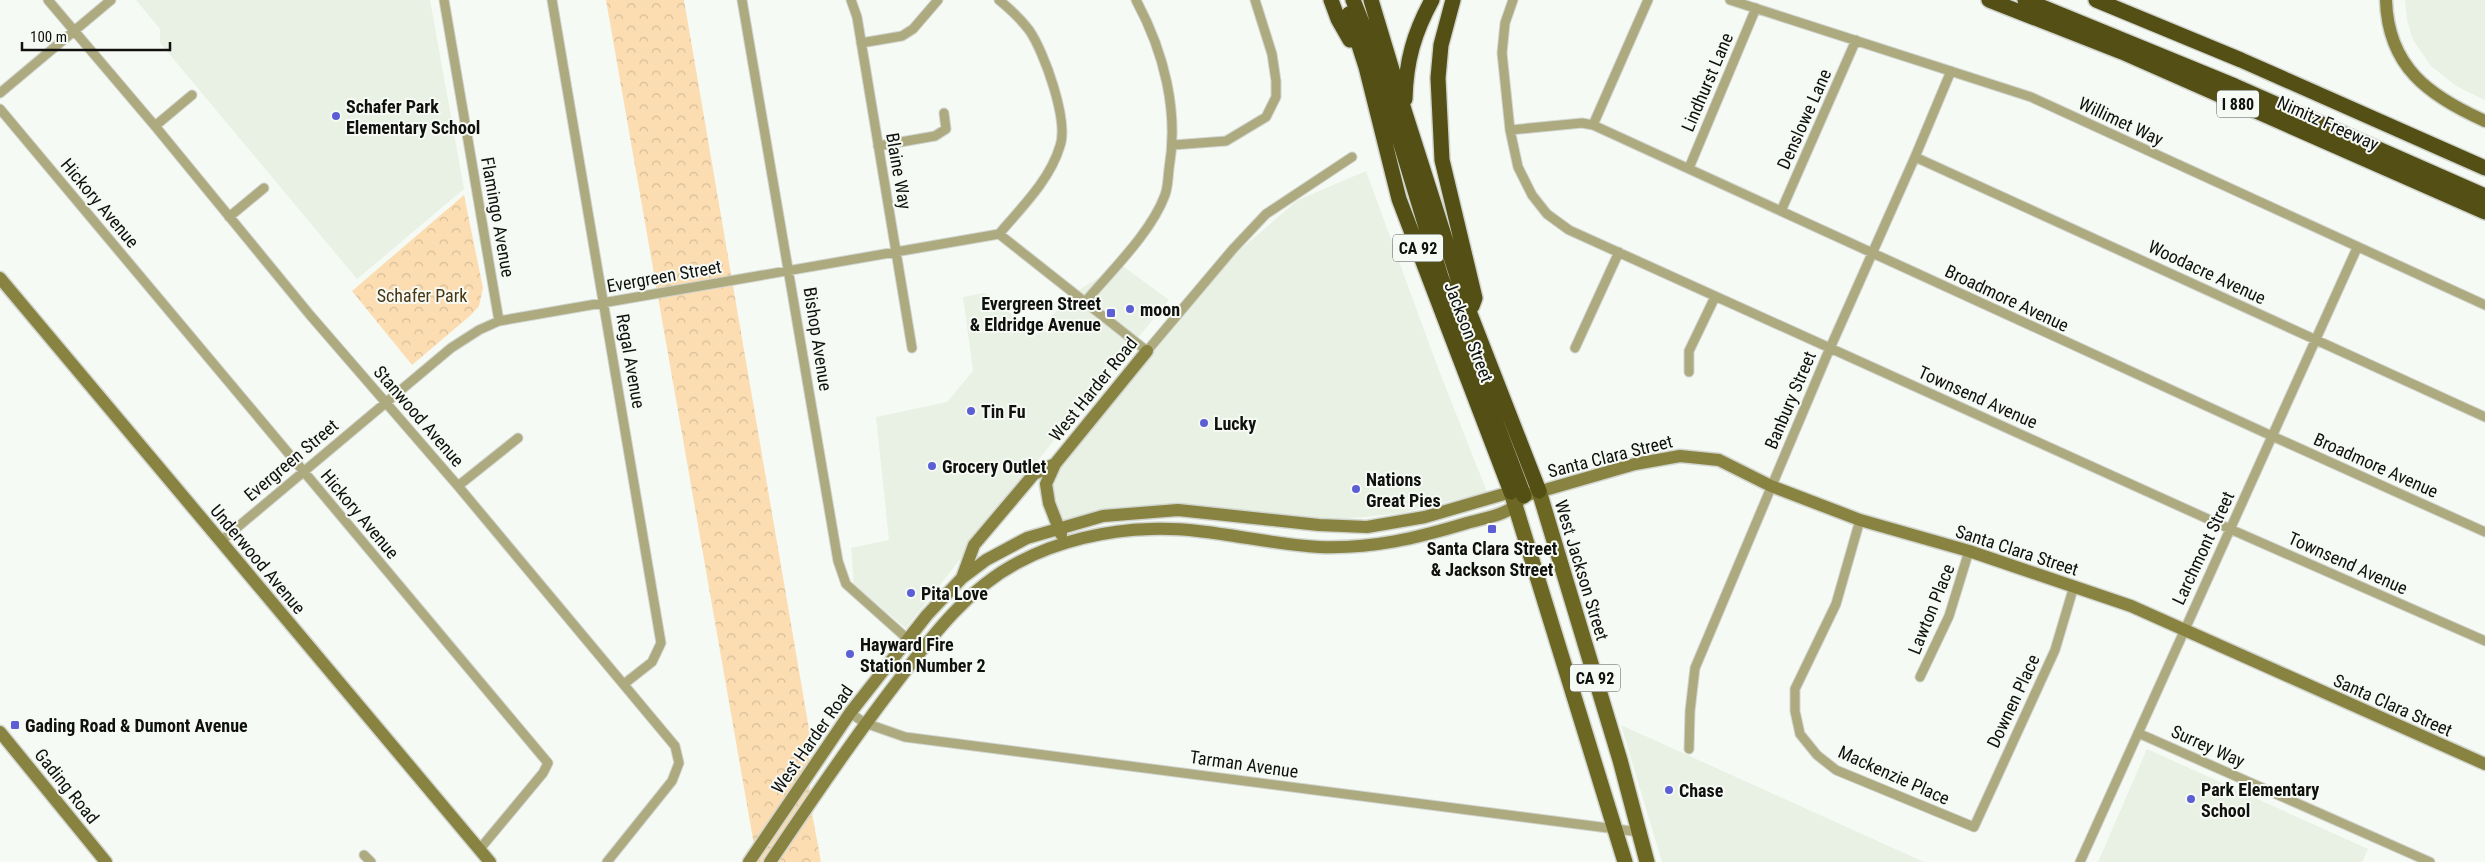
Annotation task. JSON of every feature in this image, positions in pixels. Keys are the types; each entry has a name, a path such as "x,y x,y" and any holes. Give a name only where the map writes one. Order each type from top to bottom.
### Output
{"highway":[{"path":"1331,0 1338,19 1366,68"},
{"name":"CA 92","path":"1344,0 1366,68"},
{"path":"1353,0 1371,45 1441,277 1517,498"},
{"name":"CA 92","path":"1371,0 1405,113 1470,310"},
{"path":"1453,0 1441,45 1438,78 1440,132 1442,160 1475,298 1470,310"},
{"name":"Nimitz Freeway","path":"1989,0 2122,52 2485,212"},
{"name":"I 880","path":"2025,0 2226,83 2485,196"},
{"name":"I 880","path":"2050,0 2196,60 2485,186"},
{"name":"Nimitz Freeway","path":"2096,0 2241,60 2485,168"},
{"path":"1405,113 1407,68 1413,39 1431,2"},
{"name":"Jackson Street","path":"1366,68 1399,199 1517,498"},
{"name":"Jackson Street","path":"1470,310 1539,491"}],"main road":[{"path":"2386,0 2387,20 2393,41 2402,60 2415,78 2440,99 2485,121"},
{"name":"Underwood Avenue","path":"0,278 490,862"},
{"name":"West Harder Road","path":"1064,544 1049,503 1046,484 1055,464 1147,351"},
{"name":"Santa Clara Street","path":"921,651 946,620 982,587 1017,562 1064,544 1104,534 1150,529 1195,530 1278,543 1319,547 1379,545 1410,540 1539,491 1626,466 1680,456 1719,460 1771,486 1860,520 1969,551 2131,606 2485,764"},
{"path":"962,578 974,545 1034,474 1055,464"},
{"name":"West Jackson Street","path":"1539,491 1620,760 1639,832"},
{"name":"Santa Clara Street","path":"908,639 962,578 1007,548 1027,538 1058,527 1103,516 1178,510 1341,527 1367,527 1517,498"},
{"name":"CA 92","path":"1517,498 1625,862"},
{"name":"West Harder Road","path":"749,862 850,713 908,639"},
{"name":"West Harder Road","path":"770,862 865,724 921,651"},
{"path":"884,670 898,681"},
{"name":"Gading Road","path":"0,732 106,862"},
{"name":"CA 92","path":"1639,832 1647,862"}],"street":[{"name":"Stanwood Avenue","path":"48,0 675,746 679,763 672,781 607,862"},
{"path":"0,93 111,0"},
{"name":"Flamingo Avenue","path":"444,0 499,322"},
{"name":"Regal Avenue","path":"552,0 661,643 652,662 624,684"},
{"name":"Bishop Avenue","path":"742,0 790,270 838,561 846,584 921,651"},
{"name":"Blaine Way","path":"850,0 856,17 861,43 912,348"},
{"path":"861,43 902,36 913,29 938,0"},
{"path":"999,0 1017,15 1039,49 1060,108 1063,128 1061,146 1048,172 999,234 1147,351"},
{"path":"1085,302 1154,218 1165,194 1173,144 1172,107 1163,64 1144,14 1136,0"},
{"path":"1173,144 1226,141 1266,117 1276,97 1276,81 1272,54 1255,0"},
{"path":"1510,130 1502,53 1505,23 1512,0"},
{"path":"1593,125 1648,0"},
{"name":"Willimet Way","path":"1730,0 2031,97 2485,305"},
{"name":"Lindhurst Lane","path":"1689,168 1756,8"},
{"name":"Denslowe Lane","path":"1781,211 1856,40"},
{"name":"Banbury Street","path":"1689,749 1690,711 1695,668 1830,348 1951,71"},
{"path":"155,126 192,94"},
{"name":"Hickory Avenue","path":"0,109 548,763 543,773 479,850"},
{"path":"878,146 935,136 946,129 944,112"},
{"name":"Broadmore Avenue","path":"1510,130 1582,123 1593,125 2485,532"},
{"name":"Townsend Avenue","path":"1510,130 1518,167 1532,195 1547,214 1569,230 2230,529 2485,641"},
{"name":"West Harder Road","path":"1147,351 1233,249 1266,214 1352,157"},
{"name":"Woodacre Avenue","path":"1915,157 2485,417"},
{"path":"229,217 264,188"},
{"name":"Evergreen Street","path":"221,541 457,343 479,330 499,322 999,234"},
{"name":"Larchmont Street","path":"2080,862 2183,629 2357,248"},
{"path":"1575,348 1619,252"},
{"path":"1690,372 1689,351 1715,296"},
{"path":"458,486 518,438"},
{"name":"Mackenzie Place","path":"1860,520 1836,604 1795,689 1795,711 1800,734 1817,755 1836,770 1974,827"},
{"name":"Lawton Place","path":"1920,677 1949,616 1969,551"},
{"name":"Downen Place","path":"1974,827 2055,650 2074,586"},
{"name":"Tarman Avenue","path":"850,713 865,724 905,737 1639,832"},
{"name":"Surrey Way","path":"2138,733 2430,862"}],"shaded area":[{"name":"Schafer Park Elementary School","path":"136,0 430,0 464,189 357,279 160,43 160,29"},
{"path":"2405,0 2485,0 2485,100 2456,86 2431,66 2413,40 2407,20"},
{"path":"1366,171 1438,368 1487,492 1402,513 1327,521 1191,504 1122,507 1063,521 1053,489 1058,467 1233,256 1298,200"},
{"path":"1120,264 1169,300 1074,415 906,628 854,586 851,548 889,540 876,417 947,402 973,371 963,297 984,293 1037,334 1068,297"},
{"path":"1621,725 1924,862 1662,862"},
{"name":"Park Elementary School","path":"2147,749 2368,849 2362,862 2098,862"}],"green space":[{"path":"606,0 684,0 809,729 810,802 821,862 757,862"},
{"name":"Schafer Park","path":"464,195 483,288 479,306 412,365 352,291"}],"place":[{"name":"Schafer Park Elementary School","path":"336,116"},
{"name":"moon","path":"1130,309"},
{"name":"Evergreen Street & Eldridge Avenue","path":"1111,313"},
{"name":"Tin Fu","path":"971,411"},
{"name":"Lucky","path":"1204,423"},
{"name":"Grocery Outlet","path":"932,466"},
{"name":"Nations Great Pies","path":"1356,489"},
{"name":"Santa Clara Street & Jackson Street","path":"1492,529"},
{"name":"Pita Love","path":"911,593"},
{"name":"Hayward Fire Station Number 2","path":"850,654"},
{"name":"Gading Road & Dumont Avenue","path":"15,725"},
{"name":"Chase","path":"1669,790"},
{"name":"Park Elementary School","path":"2191,799"}]}
